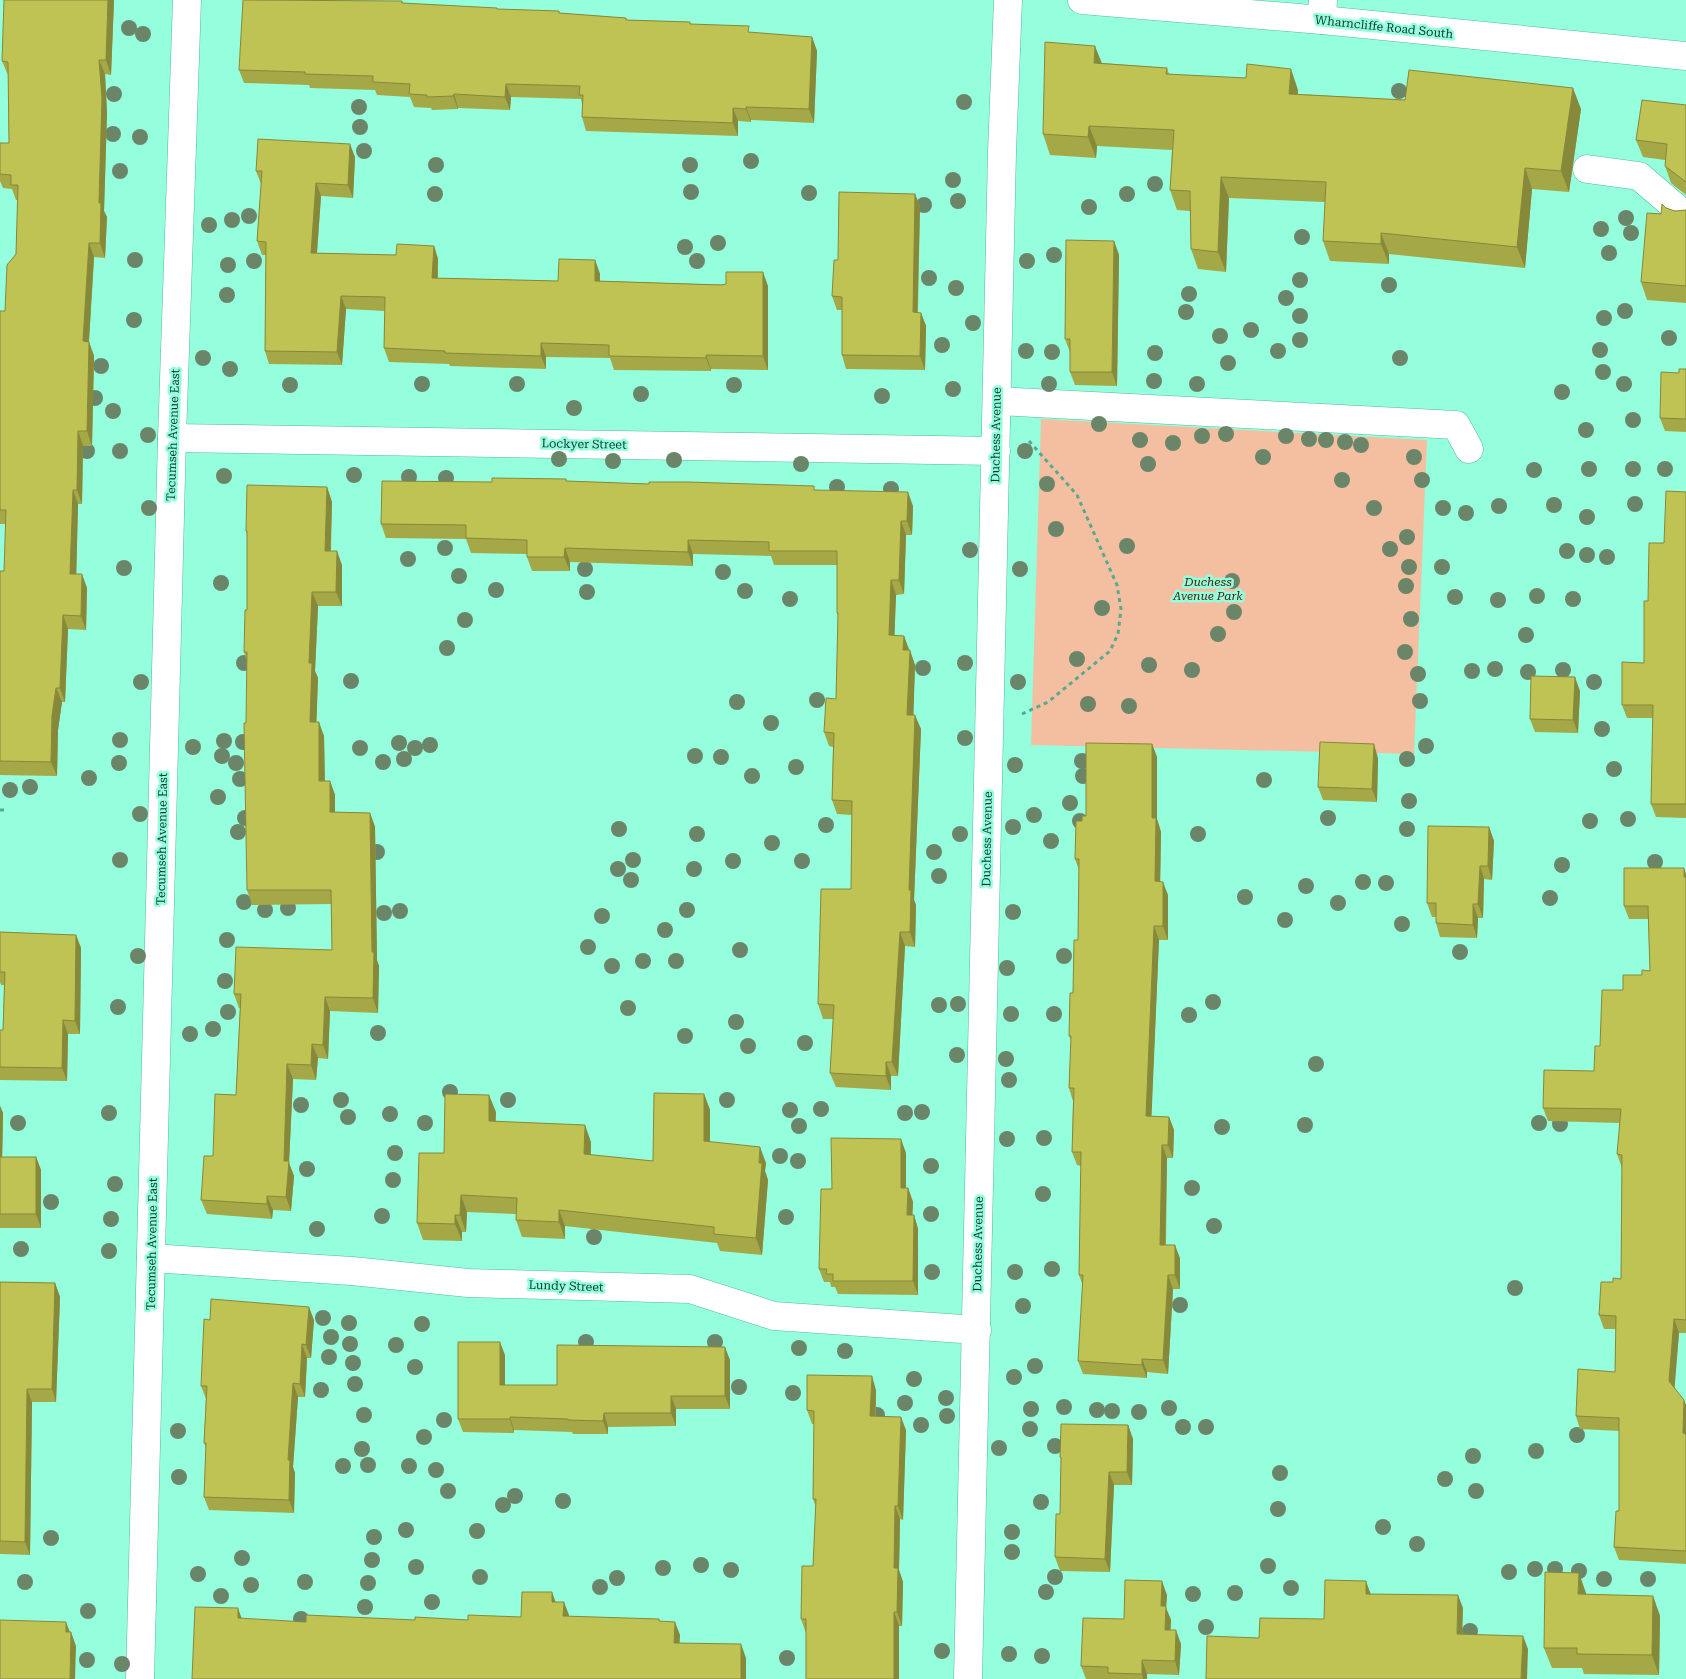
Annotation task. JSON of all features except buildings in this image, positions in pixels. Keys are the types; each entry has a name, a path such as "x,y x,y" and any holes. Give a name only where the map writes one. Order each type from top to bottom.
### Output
{"street":[{"name":"Tecumseh Avenue East","path":"140,1679 172,438 187,0"},
{"name":"Duchess Avenue","path":"968,1679 1002,152 1008,0"},
{"name":"Wharncliffe Road South","path":"1082,0 1322,10 1686,56"},
{"path":"1587,169 1639,176 1682,212 1686,213"},
{"path":"997,403 1456,425 1469,449"},
{"name":"Lockyer Street","path":"172,438 996,451"},
{"name":"Lundy Street","path":"151,1258 352,1271 468,1283 690,1289 774,1316 977,1330"}],"path":[{"path":"990,729 1048,702 1110,651 1118,634 1120,609 1117,584 1077,495 997,403"}],"green space":[{"name":"Duchess Avenue Park","path":"1041,419 1427,440 1414,754 1031,745"}]}
